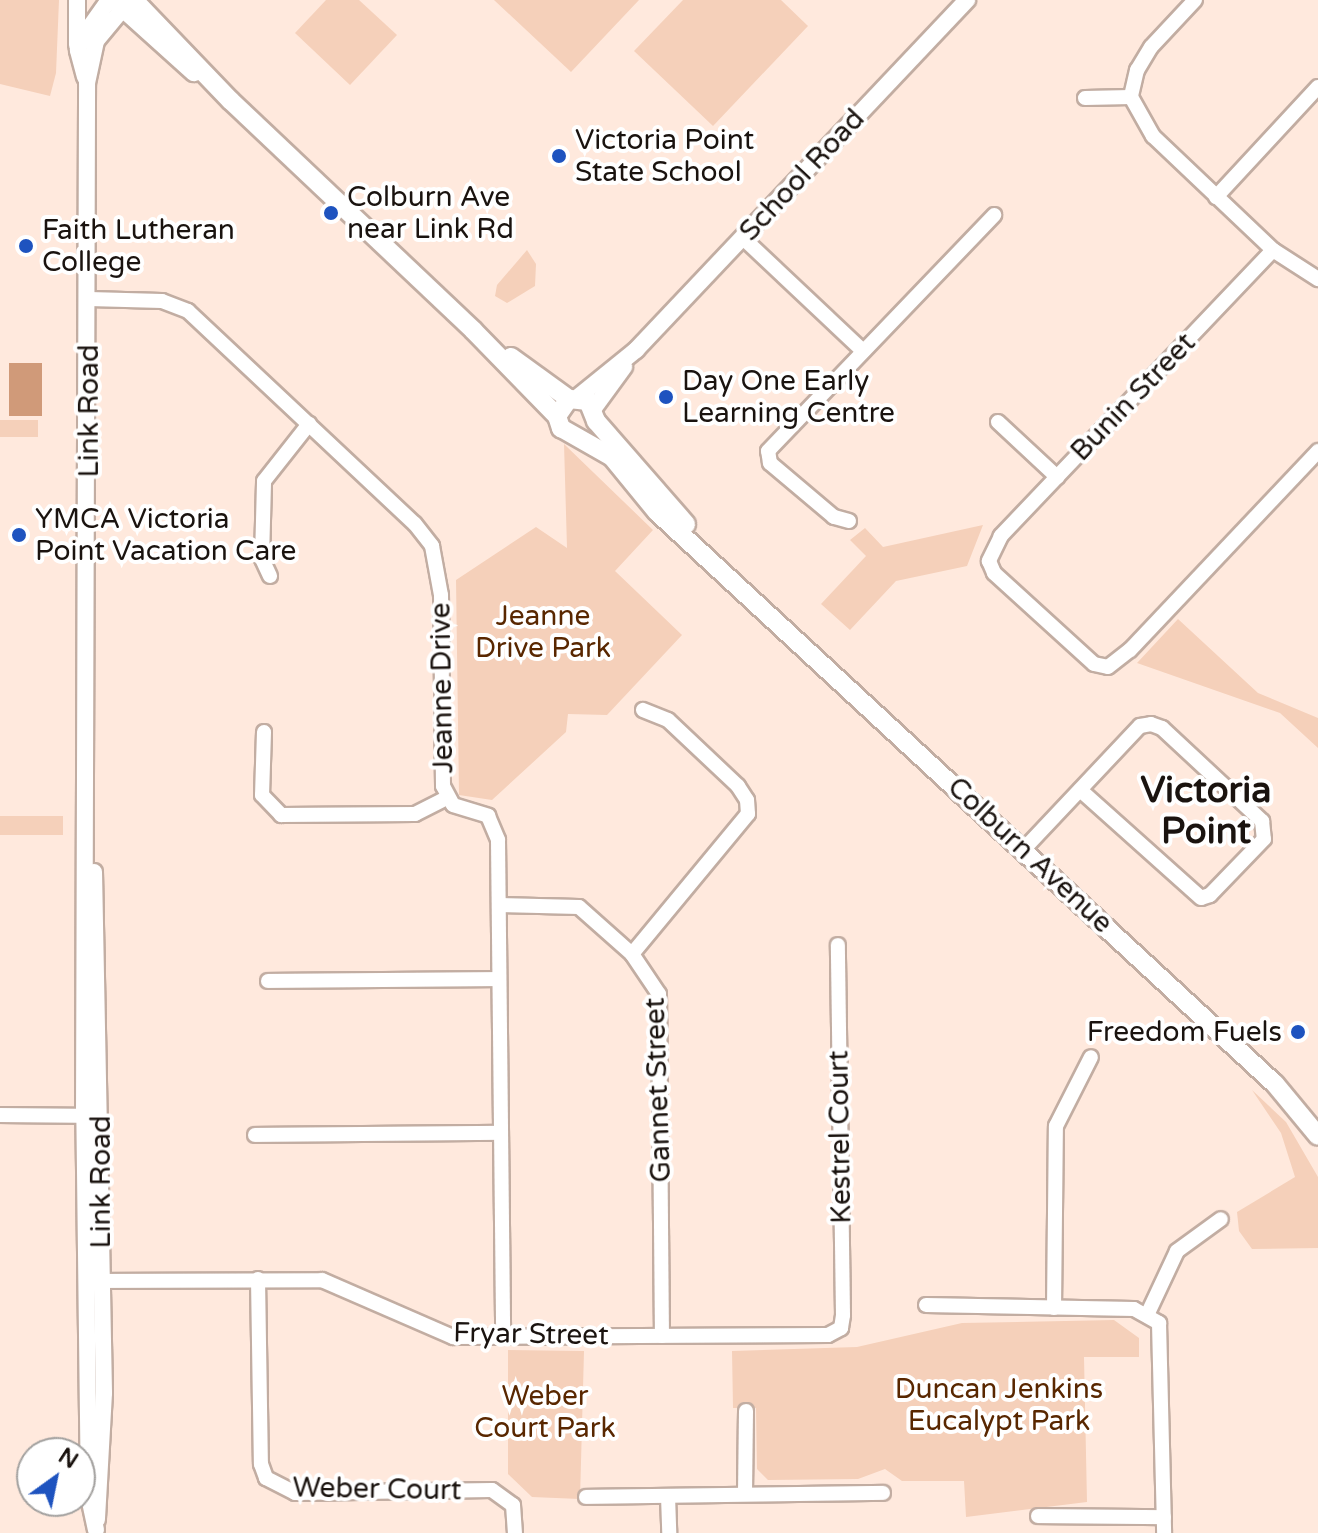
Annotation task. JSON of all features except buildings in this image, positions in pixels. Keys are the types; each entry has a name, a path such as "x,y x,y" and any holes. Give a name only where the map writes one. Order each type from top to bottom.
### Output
{"main road":[{"name":"Colburn Avenue","path":"122,2 473,330 557,416 561,428 604,449 657,512 736,579 1312,1114 1318,1136"},
{"name":"Colburn Avenue","path":"473,330 595,414 736,579"},
{"path":"557,416 573,398"},
{"path":"579,436 595,414"}],"street":[{"name":"Link Road","path":"77,0 78,50 87,83"},
{"path":"1195,0 1151,47 1137,70 1131,97 1153,136 1273,250 1318,279"},
{"name":"School Road","path":"573,398 636,350 964,1"},
{"name":"Link Road","path":"96,1531 102,1494 83,858 88,835 87,83 96,41 122,2"},
{"path":"78,50 85,28 122,2"},
{"path":"1216,197 1318,87"},
{"path":"1085,98 1131,97"},
{"path":"849,521 834,517 770,463 768,451 994,215"},
{"path":"743,238 863,351"},
{"name":"Bunin Street","path":"1273,250 993,544 989,561 994,573 1094,664 1108,667 1130,650 1318,451"},
{"name":"Jeanne Drive","path":"89,299 162,301 188,311 415,524 432,546 441,595 447,798 461,809 488,816 495,826 499,905 503,1336"},
{"name":"School Road","path":"595,414 636,350"},
{"path":"998,422 1057,477"},
{"path":"270,576 262,559 264,481 309,424"},
{"path":"632,954 748,814 747,800 738,786 668,720 643,710"},
{"path":"1024,849 1140,726 1151,724 1162,728 1262,821 1264,839 1210,895 1201,898 1080,790"},
{"path":"264,732 262,795 281,815 415,814 447,798"},
{"name":"Gannet Street","path":"499,905 579,907 632,954 659,994 662,1336"},
{"name":"Kestrel Court","path":"838,945 841,1328"},
{"path":"268,981 498,979"},
{"path":"1054,1308 1056,1126 1091,1057"},
{"path":"0,1115 92,1115"},
{"path":"255,1135 499,1133"},
{"path":"1148,1313 1177,1251 1221,1219"},
{"name":"Weber Court","path":"258,1279 261,1464 266,1478 295,1493 492,1490 513,1505 515,1533"},
{"name":"Fryar Street","path":"94,1281 322,1280 453,1337 828,1335 841,1328"},
{"path":"926,1305 1148,1313"},
{"path":"1038,1516 1164,1525 1162,1333 1148,1313"},
{"path":"745,1493 746,1411"},
{"path":"586,1497 883,1493"},
{"path":"668,1496 669,1533"}],"green space":[{"path":"0,0 59,0 56,73 50,96 0,84"},
{"path":"326,0 359,0 397,35 350,85 295,33"},
{"path":"494,0 639,0 571,72"},
{"path":"683,0 781,0 808,26 713,126 634,51"},
{"path":"527,250 536,264 535,286 507,303 495,296 497,285"},
{"path":"0,420 38,420 38,437 0,437"},
{"name":"Jeanne Drive Park","path":"564,444 653,530 615,571 682,635 607,715 568,714 566,732 492,800 459,795 456,580 536,527 567,548"},
{"path":"983,525 967,566 896,581 850,630 821,604 866,556 850,540 865,528 883,547"},
{"path":"1178,619 1258,693 1318,718 1318,748 1280,713 1137,663"},
{"path":"0,816 63,816 63,835 0,835"},
{"path":"1252,1090 1286,1122 1318,1177 1318,1248 1252,1249 1239,1231 1237,1212 1295,1177 1281,1133"},
{"name":"Duncan Jenkins Eucalypt Park","path":"1114,1320 1139,1338 1139,1357 1084,1357 1087,1502 966,1517 964,1481 902,1481 885,1469 858,1479 768,1480 757,1469 756,1408 733,1408 732,1351 857,1347 962,1323"},
{"name":"Weber Court Park","path":"508,1350 584,1351 580,1499 532,1497 508,1474"}],"shaded area":[{"path":"9,363 42,363 42,416 9,416"}],"place":[{"name":"Victoria Point State School","path":"559,156"},
{"name":"Colburn Ave near Link Rd","path":"331,213"},
{"name":"Faith Lutheran College","path":"26,246"},
{"name":"Day One Early Learning Centre","path":"666,397"},
{"name":"YMCA Victoria Point Vacation Care","path":"19,535"},
{"name":"Freedom Fuels","path":"1298,1032"}],"district":[{"name":"Victoria Point","path":"1206,810"}]}
